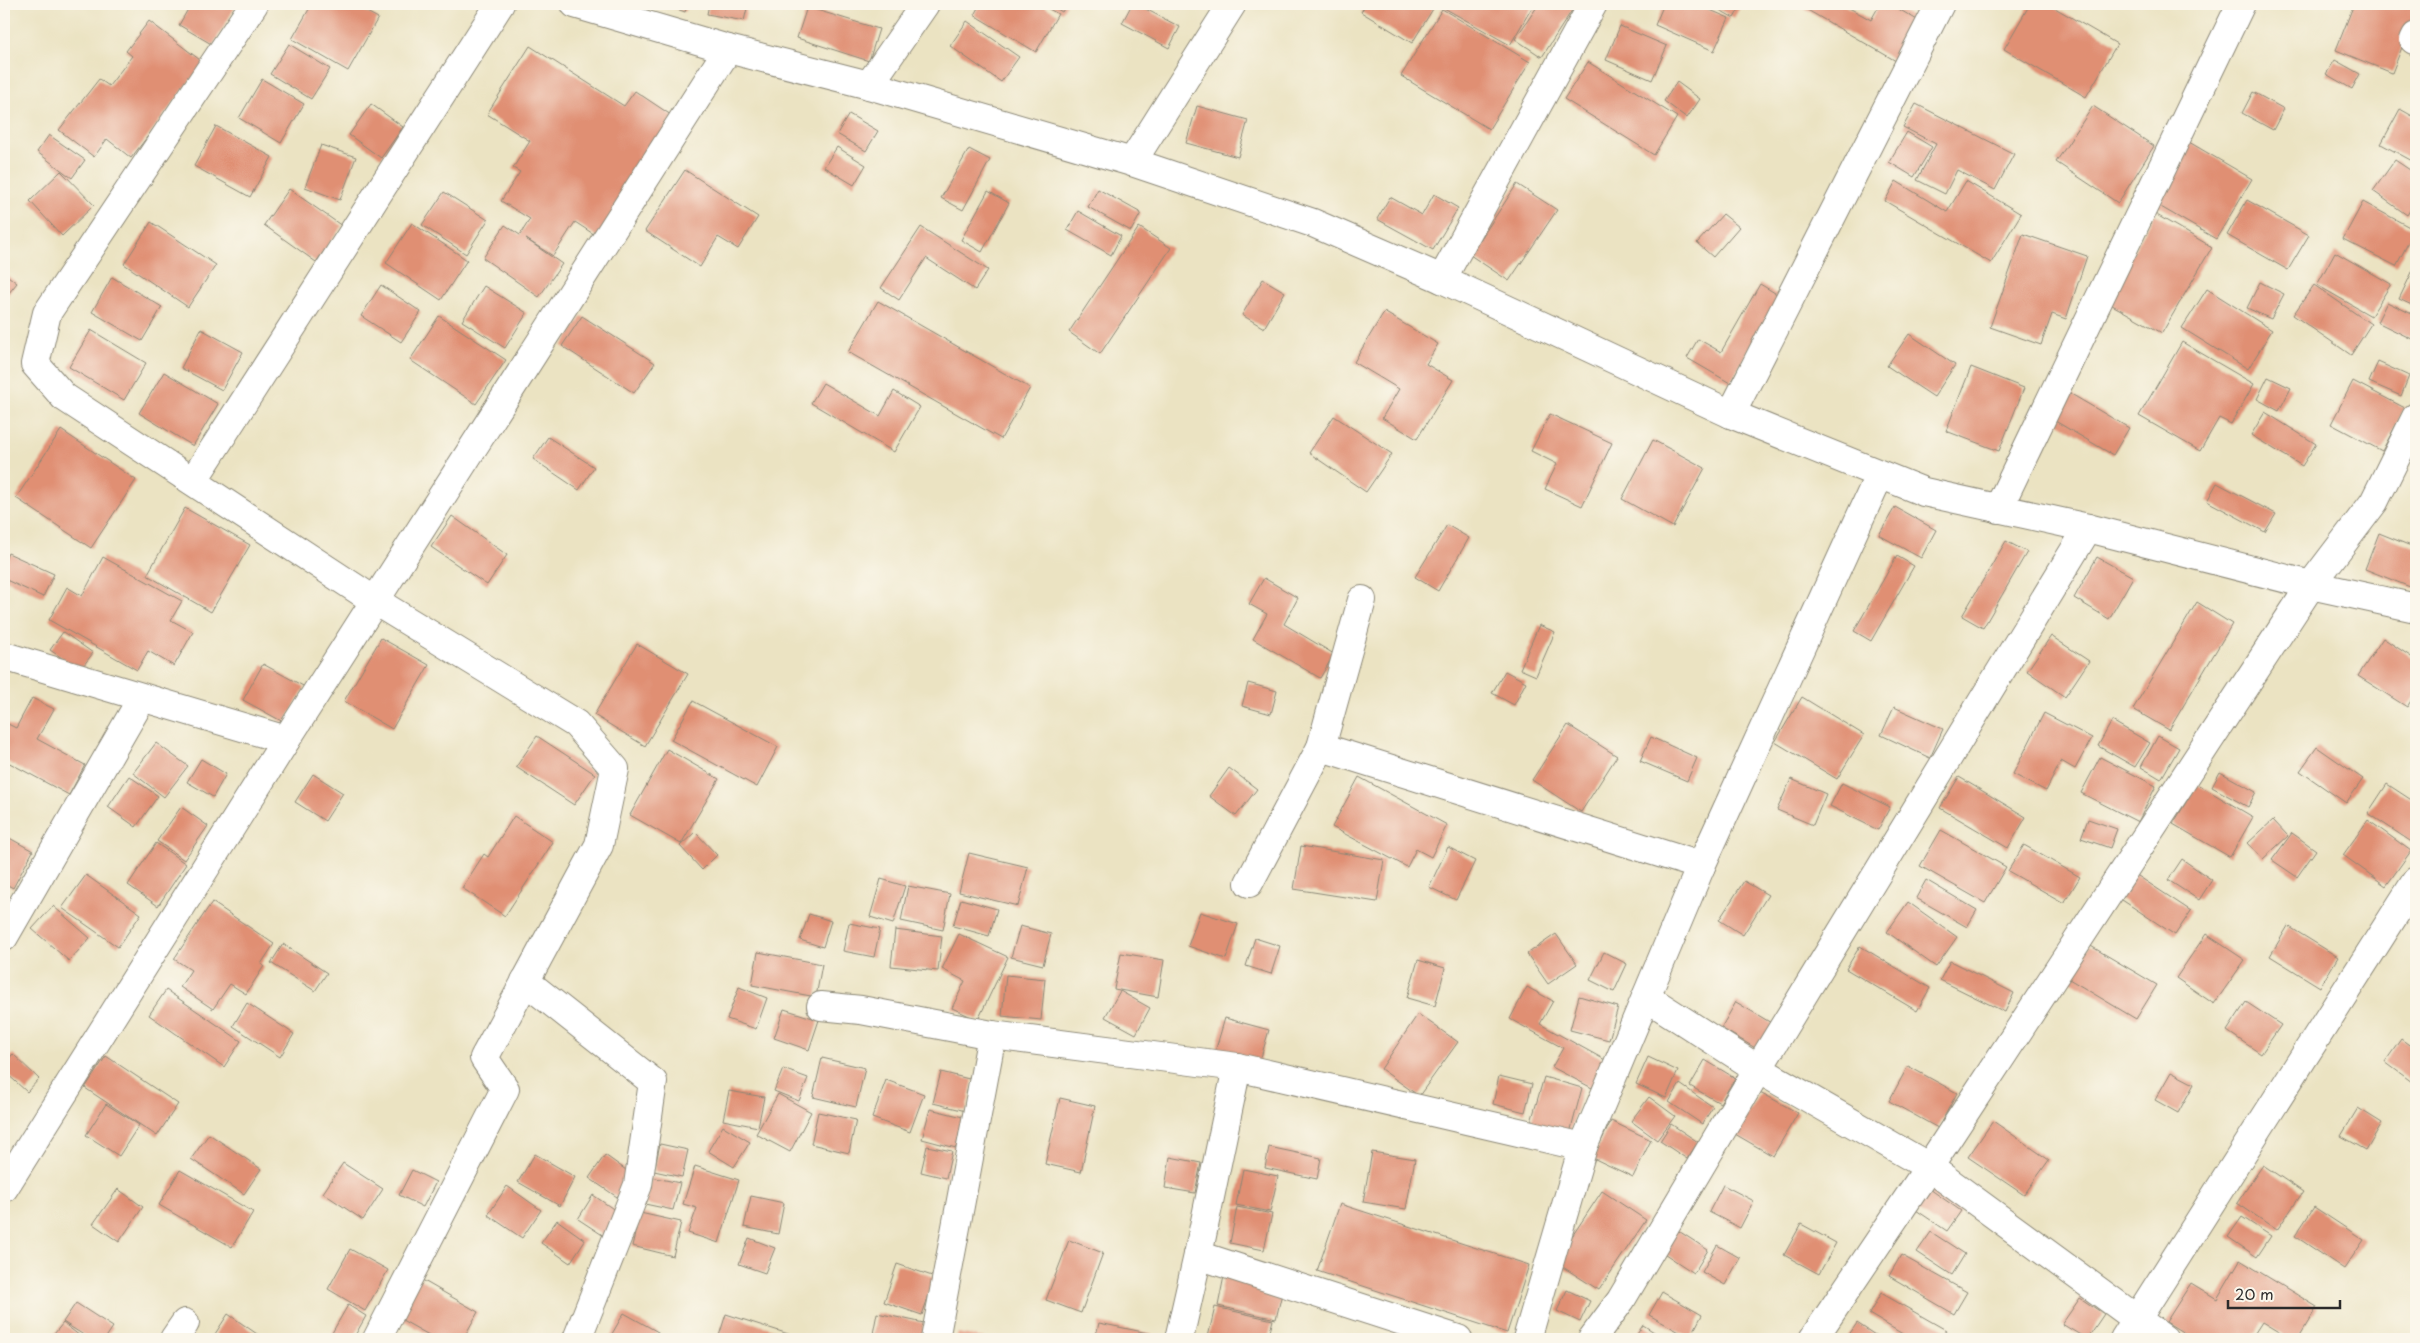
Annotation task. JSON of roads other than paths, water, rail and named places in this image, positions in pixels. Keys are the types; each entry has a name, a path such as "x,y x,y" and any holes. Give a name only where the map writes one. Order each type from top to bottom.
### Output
{"street":[{"path":"254,4 47,313 35,364 64,397 376,601 576,724 616,769 599,845 484,1058 505,1089 377,1339"},
{"path":"193,482 500,4"},
{"path":"575,4 728,49 869,85 1132,162 1313,222 1442,279 1731,414 1879,476 1924,492 2088,528 2311,585 2416,608"},
{"path":"869,85 925,4"},
{"path":"1132,162 1232,4"},
{"path":"1442,279 1593,4"},
{"path":"1731,414 1940,4"},
{"path":"1998,509 2241,4"},
{"path":"4,1188 286,740 728,49"},
{"path":"1812,1339 1929,1167 2311,585 2374,502 2416,417"},
{"path":"1527,1339 1584,1147 1702,866 1879,476"},
{"path":"1592,1339 1621,1300 1758,1070 2088,528"},
{"path":"1249,883 1321,747 1362,600"},
{"path":"4,656 286,740"},
{"path":"4,937 142,698"},
{"path":"1321,747 1702,866"},
{"path":"2131,1329 2416,882"},
{"path":"525,980 652,1082 638,1185 577,1339"},
{"path":"1646,997 1758,1070 1929,1167 2131,1329 2164,1339"},
{"path":"821,1006 861,1010 992,1035 1237,1067 1584,1147"},
{"path":"935,1339 992,1035"},
{"path":"1179,1339 1237,1067"},
{"path":"1198,1255 1458,1339"}]}
